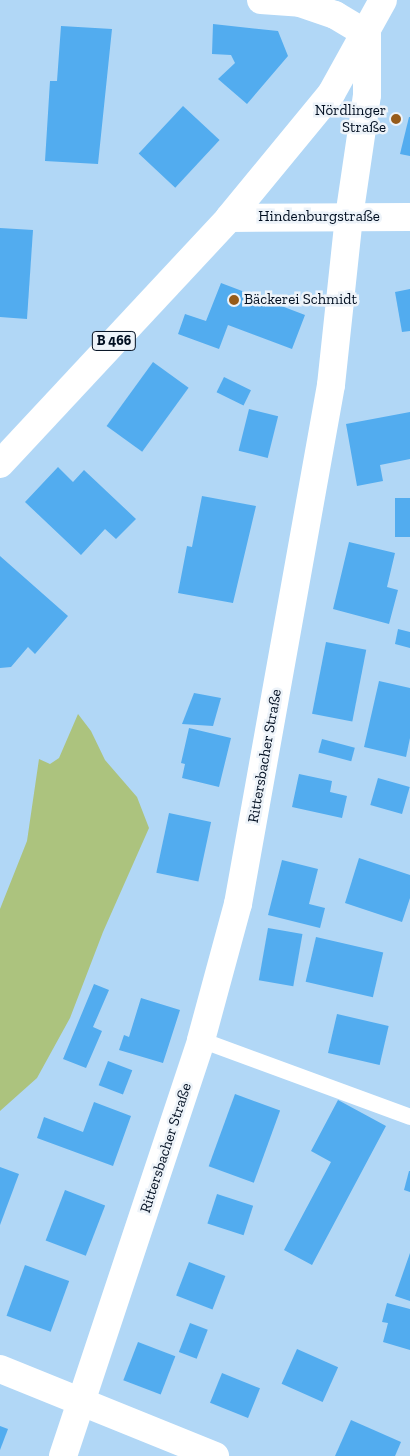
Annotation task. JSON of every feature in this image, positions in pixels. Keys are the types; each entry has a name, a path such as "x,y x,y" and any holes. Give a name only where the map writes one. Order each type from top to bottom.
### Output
{"main road":[{"path":"261,0 300,3 335,15 367,34"},
{"name":"B 466","path":"0,464 229,218 331,94 367,34 383,0"},
{"name":"Rittersbacher Straße","path":"63,1456 83,1401 201,1040 238,904 332,385 349,217 367,95 367,34"},
{"name":"Hindenburgstraße","path":"229,218 410,217"},
{"path":"0,1369 215,1456"}],"lane":[{"path":"201,1040 410,1117"}],"green space":[{"path":"78,714 91,731 105,760 137,797 149,828 103,932 70,1018 37,1078 0,1111 0,909 27,841 39,759 50,764 59,758"}],"building":[{"path":"213,24 278,31 288,56 247,104 218,79 235,63 231,55 212,54"},
{"path":"61,26 112,29 98,164 45,161 50,81 57,81"},
{"path":"183,106 220,140 175,188 139,154"},
{"path":"410,117 410,156 400,154"},
{"path":"0,228 33,230 27,319 0,317"},
{"path":"221,283 305,315 292,349 228,325 219,349 178,334 185,314 206,321"},
{"path":"410,289 410,331 402,332 395,292"},
{"path":"153,362 189,388 142,452 107,426"},
{"path":"224,377 251,390 244,405 217,392"},
{"path":"249,409 278,416 268,458 239,451"},
{"path":"410,412 410,459 380,465 383,481 357,486 346,424"},
{"path":"58,467 73,482 84,470 136,519 116,539 105,529 81,555 25,502"},
{"path":"202,496 256,506 233,603 178,593 187,546 192,547"},
{"path":"395,498 410,498 410,537 395,537"},
{"path":"349,542 395,553 387,587 398,590 389,624 333,609"},
{"path":"0,556 68,616 35,654 28,647 11,667 0,668"},
{"path":"398,629 410,632 410,648 395,644"},
{"path":"326,642 366,650 352,721 312,714"},
{"path":"379,681 410,688 410,738 406,757 364,747"},
{"path":"194,693 221,698 213,726 182,724"},
{"path":"189,728 231,738 219,787 182,778 185,764 181,763"},
{"path":"322,739 355,748 351,761 318,753"},
{"path":"299,774 332,781 330,792 347,796 342,818 292,807"},
{"path":"378,778 410,787 402,814 370,805"},
{"path":"169,813 211,822 198,882 156,873"},
{"path":"359,858 410,875 410,898 402,922 345,903"},
{"path":"282,860 318,869 309,904 325,908 320,928 268,915"},
{"path":"268,928 302,934 293,986 259,980"},
{"path":"316,937 383,953 373,997 306,982"},
{"path":"94,984 109,990 93,1027 102,1031 86,1068 63,1059"},
{"path":"141,998 180,1010 163,1063 119,1050 124,1035 129,1037"},
{"path":"337,1014 389,1026 380,1065 328,1053"},
{"path":"108,1061 132,1070 123,1095 99,1085"},
{"path":"235,1094 280,1110 254,1183 209,1166"},
{"path":"338,1100 386,1126 312,1265 284,1250 331,1162 311,1151"},
{"path":"94,1102 131,1116 113,1166 37,1138 44,1117 83,1132"},
{"path":"0,1167 19,1174 0,1225"},
{"path":"410,1171 410,1192 404,1190"},
{"path":"65,1190 105,1205 86,1256 46,1240"},
{"path":"217,1194 253,1206 244,1235 207,1223"},
{"path":"410,1253 410,1301 395,1296"},
{"path":"189,1262 225,1276 213,1310 176,1296"},
{"path":"25,1265 69,1281 51,1332 7,1316"},
{"path":"387,1303 410,1309 410,1350 383,1342 388,1323 382,1322"},
{"path":"190,1323 208,1330 197,1359 179,1352"},
{"path":"138,1342 175,1356 161,1395 123,1380"},
{"path":"297,1349 338,1367 323,1402 282,1384"},
{"path":"222,1373 260,1388 248,1418 210,1403"},
{"path":"351,1420 401,1442 395,1456 335,1456"},
{"path":"0,1426 8,1429 0,1450"}],"place":[{"name":"Nördlinger Straße","path":"396,119"},
{"name":"Bäckerei Schmidt","path":"234,300"}]}
